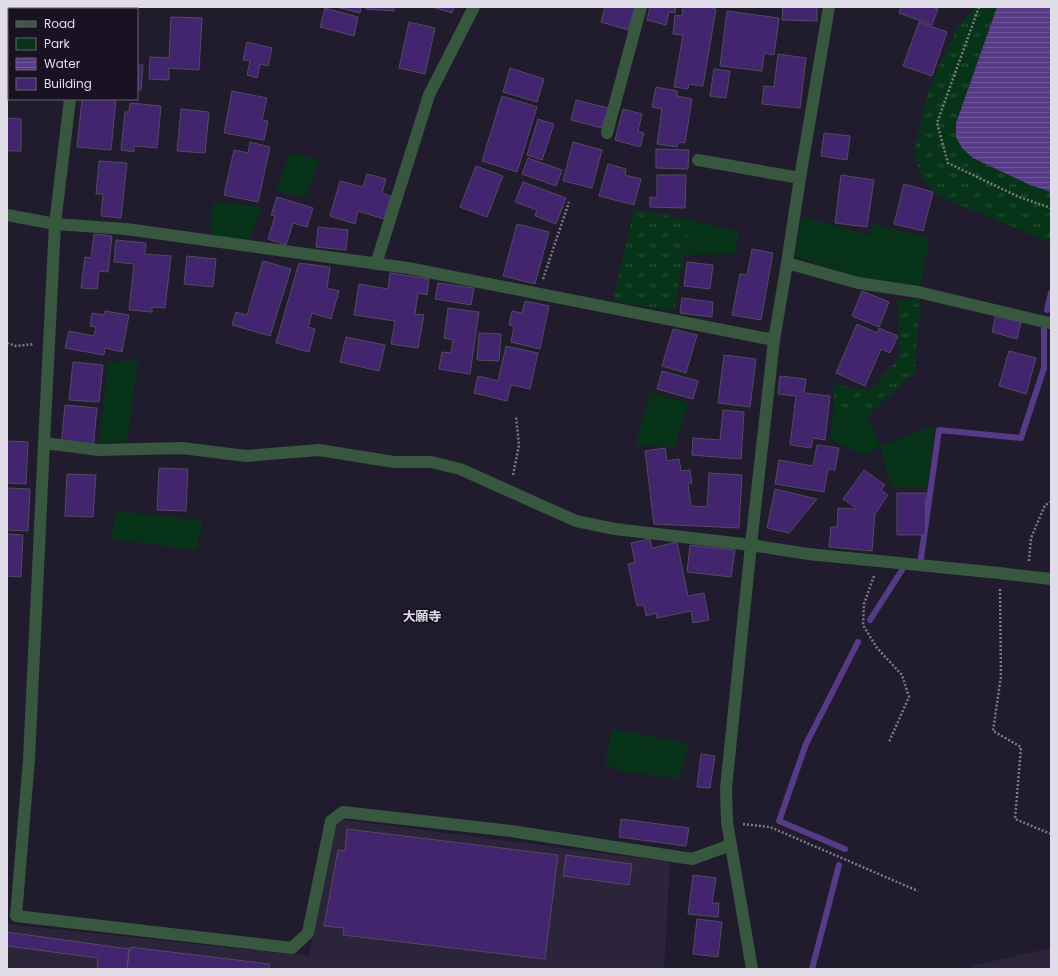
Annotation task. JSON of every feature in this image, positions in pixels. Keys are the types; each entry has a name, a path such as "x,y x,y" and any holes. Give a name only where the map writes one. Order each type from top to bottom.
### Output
{"street":[{"path":"376,264 429,95 474,7"},
{"path":"607,133 641,7"},
{"path":"752,969 727,822 726,788 774,340 788,263 800,178 829,7"},
{"path":"70,100 55,224 29,759 12,916 292,948 308,933 331,821 343,812 511,832 692,859 731,845"},
{"path":"698,160 800,178"},
{"path":"7,215 55,224 126,229 408,268 774,340"},
{"path":"788,263 858,283 918,292 1049,323"},
{"path":"44,443 99,450 182,448 246,456 319,450 394,462 431,462 460,469 576,521 615,529 751,545 808,554 1051,579"}],"path":[{"path":"979,7 937,123 948,163 1019,197 1051,208"},
{"path":"538,294 569,202"},
{"path":"7,343 16,346 49,342"},
{"path":"510,492 519,445 516,416"},
{"path":"1028,576 1031,538 1045,505 1051,502"},
{"path":"880,561 864,604 863,625 877,648 902,675 909,697 889,742"},
{"path":"999,573 1001,676 993,731 1022,747 1016,819 1051,834"},
{"path":"727,822 770,828 918,891"}],"shaded area":[{"path":"337,819 670,862 664,969 7,969 7,924 309,956"},
{"path":"1051,948 1051,969 972,969 972,966"}],"green space":[{"path":"974,7 997,7 956,123 1030,185 1051,192 1051,243 938,196 921,177 914,151 929,89 958,26 973,11"},
{"path":"290,153 320,160 305,197 277,191"},
{"path":"214,202 261,207 250,240 214,236 210,224"},
{"path":"634,209 690,220 674,311 613,301"},
{"path":"802,217 870,235 872,224 930,238 920,287 858,277 795,256"},
{"path":"690,220 739,232 735,254 684,255"},
{"path":"920,299 915,372 868,416 834,406 833,384 870,391 899,358 898,300"},
{"path":"138,360 127,441 99,443 108,362"},
{"path":"650,392 688,403 675,447 636,445"},
{"path":"834,406 868,416 880,446 865,456 830,439"},
{"path":"935,425 927,488 891,487 880,446"},
{"path":"117,511 203,521 196,550 111,539"},
{"path":"612,729 688,744 679,779 622,771 605,764"}],"water":[{"path":"997,7 1051,7 1051,192 1030,185 973,158 962,148 956,137 956,123"}],"building":[{"path":"30,7 73,7 72,8"},
{"path":"336,7 361,7 360,13"},
{"path":"367,7 394,7 394,11 366,9"},
{"path":"432,7 454,7 452,13"},
{"path":"605,7 635,7 628,30 601,22"},
{"path":"650,7 676,7 675,13 669,12 666,25 647,20"},
{"path":"683,7 706,7 716,9 703,86 689,84 688,89 674,87 683,35 673,34 675,15 682,16"},
{"path":"783,7 817,7 817,21 782,20"},
{"path":"901,7 932,7 938,9 932,25 899,13"},
{"path":"325,8 358,17 354,36 320,27"},
{"path":"727,11 779,18 774,55 764,53 762,71 720,66"},
{"path":"171,17 202,18 199,70 169,68 169,80 149,79 150,57 169,58"},
{"path":"409,22 435,28 425,74 399,68"},
{"path":"919,22 947,32 932,76 903,66"},
{"path":"247,42 272,48 268,66 260,64 257,78 247,75 250,61 243,60"},
{"path":"778,54 806,58 800,108 762,104 764,86 774,87"},
{"path":"138,65 143,65 141,90 138,90"},
{"path":"510,68 544,79 537,102 503,92"},
{"path":"714,69 730,71 726,98 710,96"},
{"path":"656,87 677,91 677,96 692,99 685,143 678,142 677,147 657,144 662,109 652,107"},
{"path":"232,91 267,98 262,120 268,121 264,140 224,133"},
{"path":"502,96 537,107 517,172 482,161"},
{"path":"82,100 116,100 111,150 77,147"},
{"path":"576,100 608,108 602,128 571,120"},
{"path":"130,103 161,106 157,148 134,146 134,152 121,150 125,112 129,112"},
{"path":"181,109 209,112 205,153 177,151"},
{"path":"623,109 642,114 638,131 644,133 640,147 615,140"},
{"path":"7,118 21,119 21,151 7,151"},
{"path":"538,119 554,124 542,160 527,155"},
{"path":"824,133 850,136 847,160 821,156"},
{"path":"250,142 270,147 258,202 224,195 234,150 248,153"},
{"path":"573,142 602,150 592,188 563,181"},
{"path":"656,149 689,150 688,169 656,168"},
{"path":"528,158 562,170 556,186 522,174"},
{"path":"99,161 127,163 121,218 101,216 103,194 96,194"},
{"path":"608,164 626,169 625,175 641,179 634,205 599,196"},
{"path":"476,166 503,176 487,217 460,207"},
{"path":"367,174 386,179 382,193 391,196 384,219 358,211 355,224 330,216 340,181 363,187"},
{"path":"657,175 686,175 685,208 650,207 650,197 657,198"},
{"path":"841,175 874,180 867,227 835,223"},
{"path":"523,182 566,198 556,224 535,216 537,210 515,202"},
{"path":"904,184 933,192 923,231 894,224"},
{"path":"277,197 313,208 307,227 293,223 286,245 268,239 275,216 271,215"},
{"path":"517,224 549,232 535,284 503,276"},
{"path":"318,227 348,230 346,250 316,247"},
{"path":"94,234 112,236 108,272 99,271 97,289 81,288 85,257 91,258"},
{"path":"116,240 146,243 145,254 171,256 165,308 152,307 152,312 129,310 134,264 114,262"},
{"path":"752,249 773,253 761,320 732,315 740,274 747,275"},
{"path":"187,256 216,259 213,287 184,284"},
{"path":"263,261 291,269 270,336 232,325 236,312 247,315"},
{"path":"687,262 713,265 710,289 684,286"},
{"path":"299,263 330,267 327,288 339,291 331,319 312,313 308,327 315,329 309,352 276,343"},
{"path":"390,273 429,279 427,295 418,293 415,314 424,315 418,348 391,344 395,321 354,315 359,284 388,289"},
{"path":"438,283 474,288 471,305 435,299"},
{"path":"862,291 889,302 879,327 852,316"},
{"path":"682,298 713,302 712,317 680,313"},
{"path":"525,301 549,306 540,349 511,342 514,326 509,325 512,311 522,313"},
{"path":"448,308 479,312 470,374 439,369 442,352 451,353 453,340 444,338"},
{"path":"105,311 129,315 122,352 105,348 104,355 65,348 69,331 94,336 96,327 90,326 92,313 104,315"},
{"path":"996,315 1021,322 1017,339 992,332"},
{"path":"857,324 877,333 879,328 898,336 890,353 881,349 865,386 836,373"},
{"path":"673,329 697,335 686,373 662,366"},
{"path":"479,333 501,334 499,361 477,360"},
{"path":"346,337 385,345 379,371 340,362"},
{"path":"506,346 538,353 530,389 511,385 507,401 474,393 478,376 498,381"},
{"path":"1009,351 1036,358 1026,394 999,386"},
{"path":"724,355 756,359 750,407 718,403"},
{"path":"73,362 103,365 99,402 69,400"},
{"path":"662,371 698,381 693,399 657,389"},
{"path":"780,376 806,379 804,393 830,396 825,440 813,438 811,448 790,445 796,396 778,394"},
{"path":"65,405 97,408 93,450 61,447"},
{"path":"723,410 744,412 741,459 692,455 693,438 720,440"},
{"path":"7,441 28,442 26,484 7,483"},
{"path":"817,445 839,448 835,470 828,469 824,492 775,484 779,460 813,466"},
{"path":"665,448 667,461 679,459 681,471 690,470 692,483 688,484 691,506 707,507 709,473 742,475 739,528 654,524 645,451"},
{"path":"159,468 188,469 186,511 157,510"},
{"path":"864,470 885,485 881,490 888,495 875,514 872,551 829,547 831,527 837,527 838,508 857,509 843,499"},
{"path":"67,474 96,475 93,517 65,516"},
{"path":"7,488 30,489 28,531 7,530"},
{"path":"775,489 817,499 789,533 767,528"},
{"path":"897,493 926,493 925,535 897,535"},
{"path":"7,534 23,535 21,577 7,576"},
{"path":"650,539 652,548 677,542 688,596 704,593 709,620 693,623 691,611 657,618 656,613 646,616 644,605 637,606 628,564 635,562 631,543"},
{"path":"690,545 735,550 731,577 687,572"},
{"path":"701,754 715,756 710,788 697,787"},
{"path":"621,819 689,828 686,846 619,837"},
{"path":"347,829 558,855 545,959 343,935 344,928 324,926 338,850 345,851"},
{"path":"566,855 632,864 629,885 563,876"},
{"path":"693,875 716,878 712,903 719,903 718,917 688,914"},
{"path":"697,919 722,922 718,957 693,954"},
{"path":"7,932 129,949 127,969 97,969 98,958 7,946"},
{"path":"130,947 269,964 269,969 127,969"}],"waterway":[{"path":"1047,310 1051,293"},
{"path":"921,558 939,430 1021,438 1044,368 1044,328"},
{"path":"870,620 902,570"},
{"path":"845,849 779,821 806,744 858,642"},
{"path":"812,969 839,865"}],"district":[{"name":"大願寺","path":"422,616"}]}
